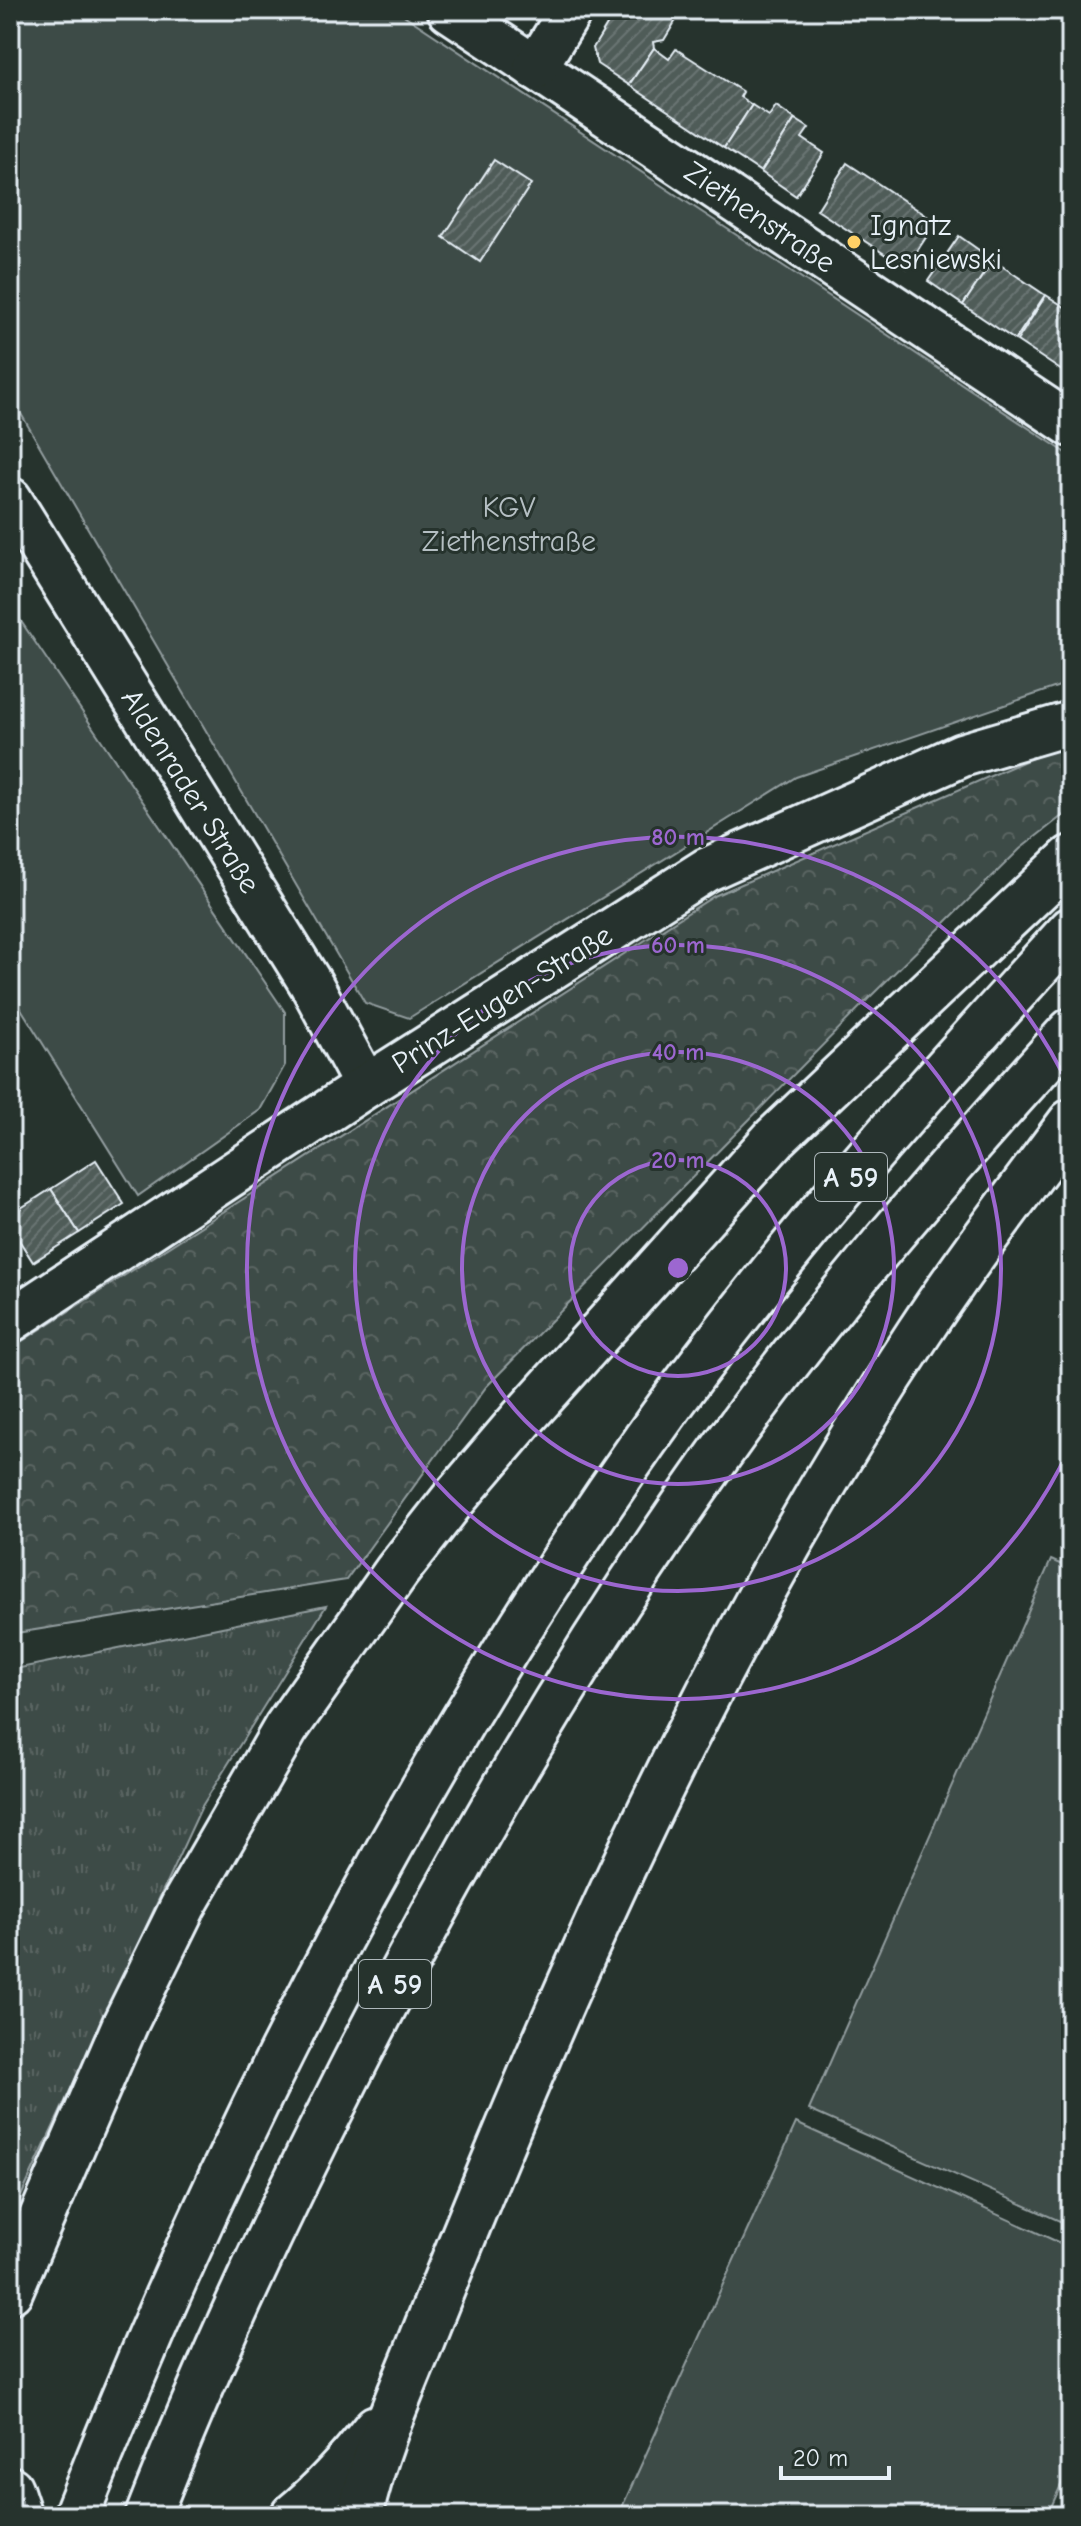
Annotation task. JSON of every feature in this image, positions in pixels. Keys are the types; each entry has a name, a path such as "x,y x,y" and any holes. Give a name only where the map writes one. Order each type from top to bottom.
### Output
{"highway":[{"path":"10,2319 17,2276 126,2022 183,1906 286,1728 344,1643 463,1487 775,1138 1071,858"},
{"name":"A 59","path":"76,2516 116,2413 221,2174 344,1932 442,1757 547,1586 647,1437 815,1220 931,1082 1071,930"},
{"name":"A 59","path":"148,2516 179,2436 285,2200 402,1970 499,1794 651,1553 768,1390 870,1260 1071,1031"},
{"path":"360,2516 366,2488 398,2399 565,1991 725,1659 814,1503 919,1332 1071,1122"},
{"path":"293,2516 350,2461 398,2399"},
{"path":"10,2489 19,2516"}],"street":[{"name":"Ziethenstraße","path":"449,10 1071,425"},
{"path":"535,68 571,10"},
{"name":"Aldenrader Straße","path":"10,499 303,970 366,1086"},
{"name":"Prinz-Eugen-Straße","path":"10,1321 366,1086 706,870 962,755 1071,723"}],"green space":[{"name":"KGV Ziethenstraße","path":"10,10 396,10 1071,456 1071,682 796,777 409,1018 365,1003 10,395"},
{"path":"10,605 285,1012 285,1065 260,1110 138,1196 10,991"},
{"path":"1071,741 1071,809 1020,849 872,995 486,1387 346,1580 10,1634 10,1349 714,896"},
{"path":"1051,1560 1071,1569 1071,2226 809,2110"},
{"path":"326,1606 202,1806 10,2220 10,1670"},
{"path":"796,2123 1071,2248 1071,2463 1047,2516 618,2516"}],"building":[{"path":"616,10 681,12 664,40 653,42 654,48 629,85 597,64 593,48"},
{"path":"654,48 669,59 676,49 743,92 740,97 752,105 724,148 629,85"},
{"path":"752,105 769,116 776,106 795,119 761,172 724,148"},
{"path":"795,119 809,128 802,138 824,153 796,196 761,172"},
{"path":"494,160 531,184 480,262 443,237"},
{"path":"847,163 936,222 906,268 817,210"},
{"path":"959,236 993,260 963,305 928,281"},
{"path":"993,260 1045,295 1015,340 963,305"},
{"path":"1046,295 1071,311 1071,377 1017,341"},
{"path":"96,1160 124,1204 79,1233 51,1189"},
{"path":"51,1189 79,1233 33,1262 10,1226 10,1215"}],"place":[{"name":"Ignatz Lesniewski","path":"854,242"}]}
